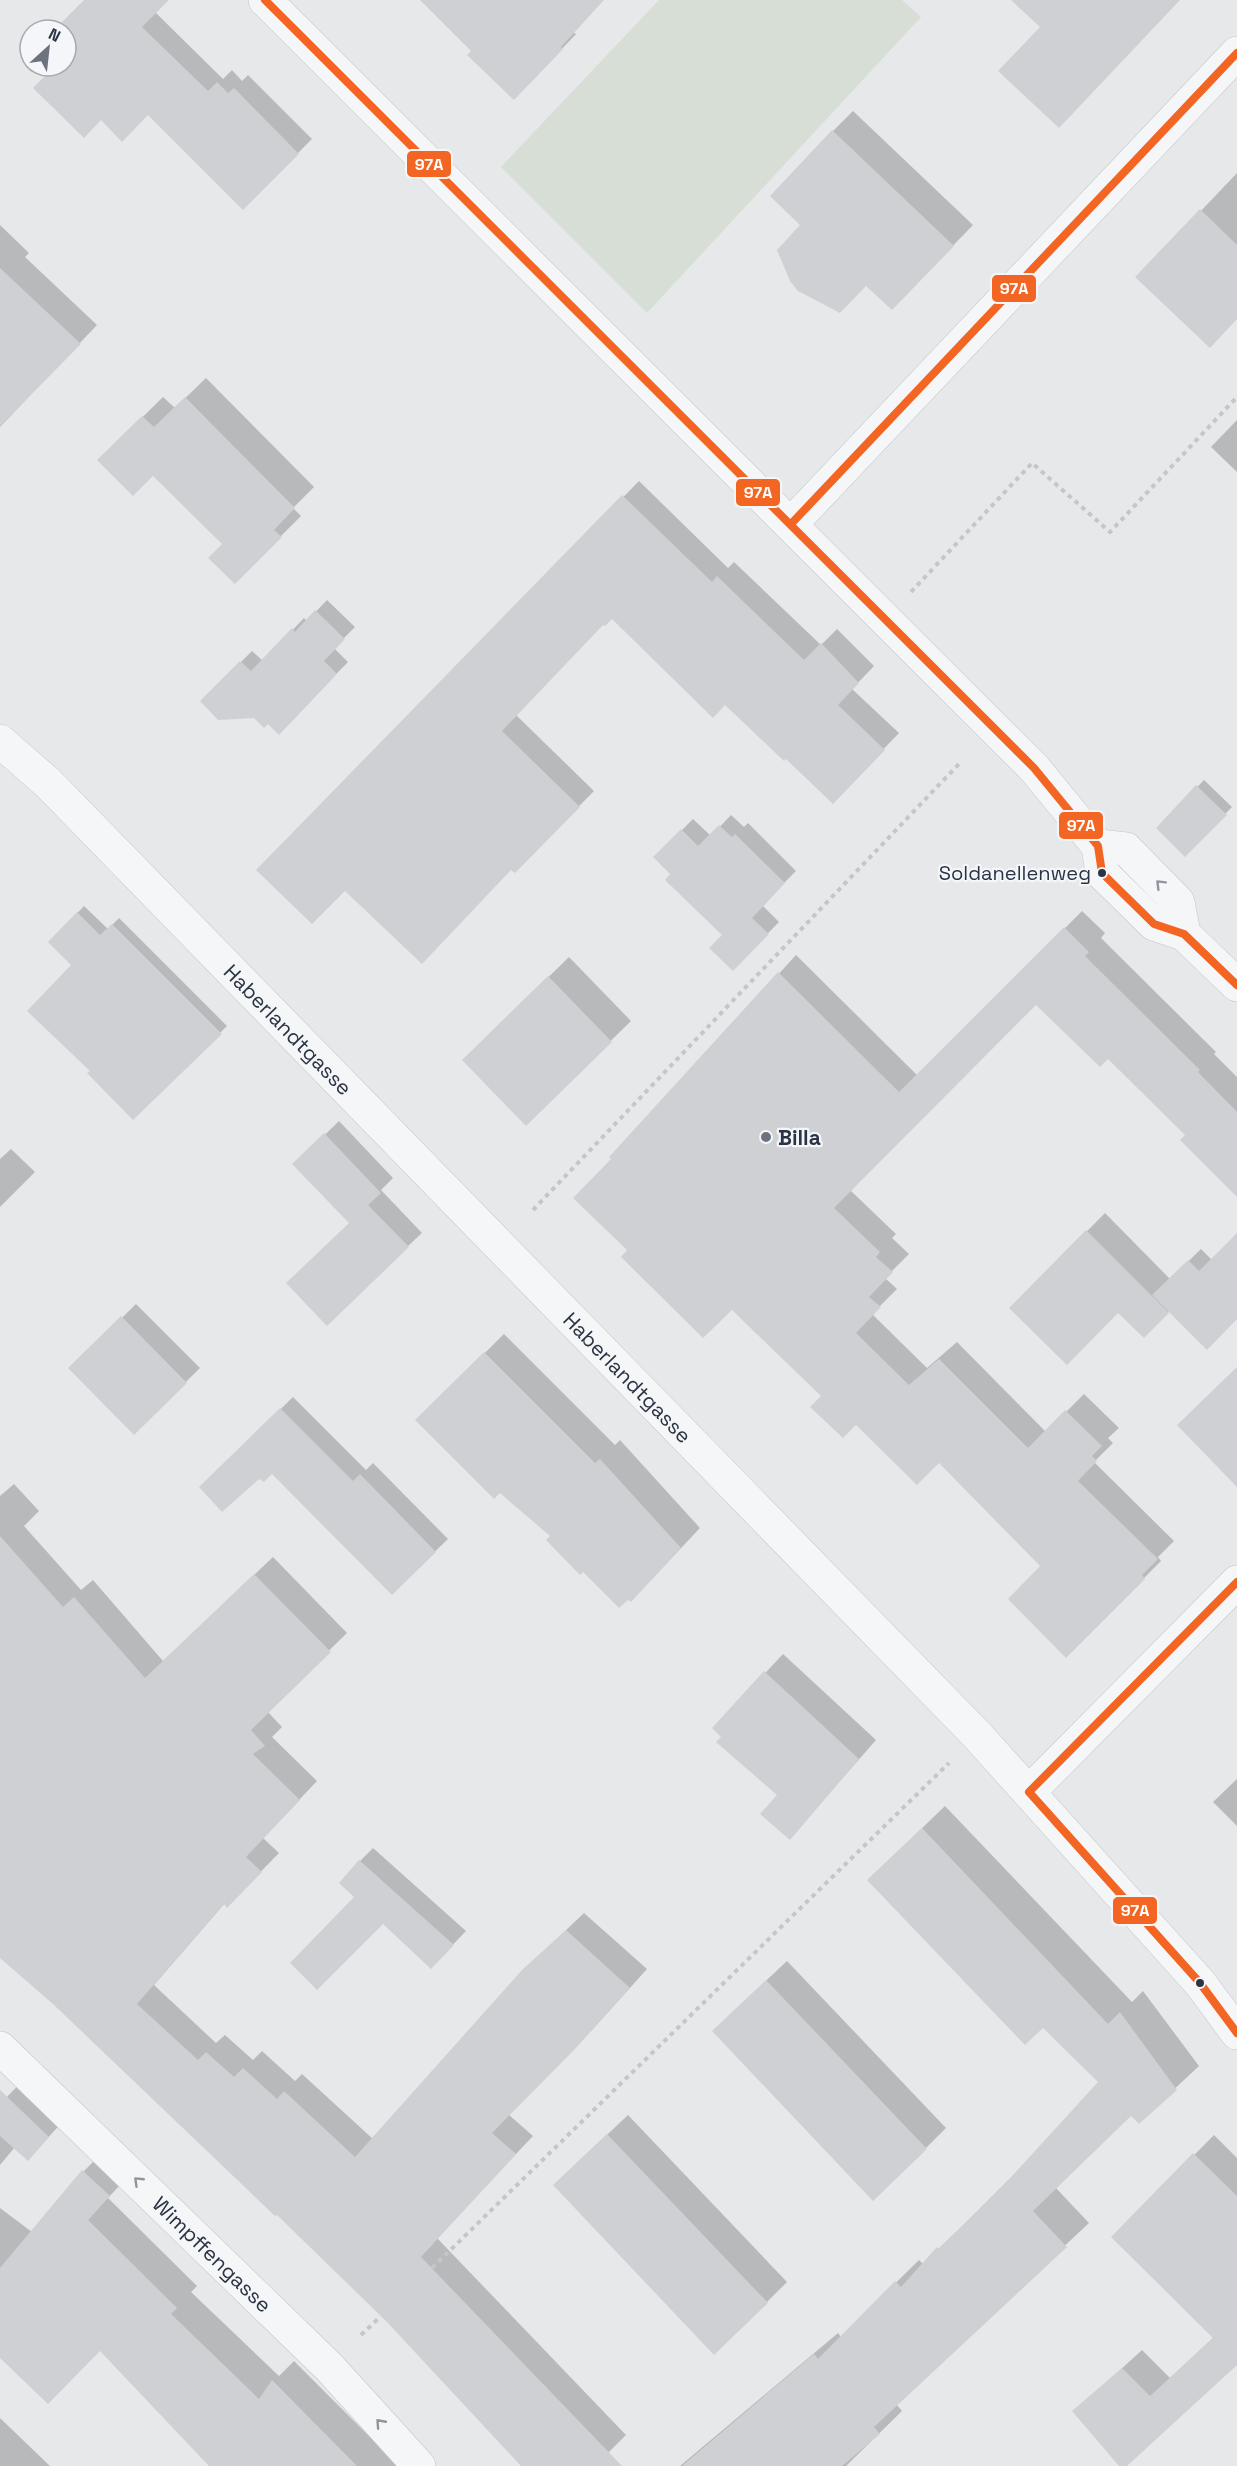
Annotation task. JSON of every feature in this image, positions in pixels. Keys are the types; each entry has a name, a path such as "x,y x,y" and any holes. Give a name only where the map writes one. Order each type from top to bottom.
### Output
{"street":[{"path":"266,0 1035,768 1098,846 1102,873 1154,924 1184,934 1237,985"},
{"path":"791,524 1237,53"},
{"name":"Haberlandtgasse","path":"0,741 48,783 977,1736 1200,1983 1237,2033"},
{"path":"1029,1792 1237,1582"},
{"name":"Wimpffengasse","path":"0,2048 329,2367 419,2466"}],"path":[{"path":"885,619 1032,463 1110,532 1237,397"},
{"path":"533,1210 959,764"},
{"path":"432,2268 977,1736"},
{"path":"361,2336 380,2317"}],"shaded area":[{"path":"659,0 902,0 921,17 647,313 501,167"}],"building":[{"path":"84,0 169,0 142,27 208,91 217,82 228,93 234,88 299,154 243,210 148,115 122,142 101,120 84,138 33,88 43,78 78,78 78,18 66,18"},
{"path":"420,0 604,0 561,47 563,49 514,100 467,55 471,51"},
{"path":"1011,0 1180,0 1059,128 998,71 1040,27"},
{"path":"832,130 954,246 892,310 866,286 840,313 798,291 790,281 777,250 800,225 770,196"},
{"path":"1200,209 1237,245 1237,319 1210,348 1135,277"},
{"path":"0,268 81,344 0,426"},
{"path":"185,397 295,508 274,530 282,537 235,584 208,558 222,544 153,476 133,496 97,460 142,416 154,427"},
{"path":"622,495 712,582 717,576 804,660 821,643 859,683 838,705 885,750 833,804 725,705 713,718 612,619 605,626 603,625 502,731 580,807 515,873 511,870 422,964 345,891 312,924 256,870"},
{"path":"315,610 345,639 324,661 337,674 279,735 268,724 264,728 254,718 218,720 200,701 240,661 251,671 292,628 295,632"},
{"path":"1196,785 1227,815 1185,857 1156,828"},
{"path":"719,825 732,837 735,834 785,883 752,918 769,934 733,971 709,948 722,935 665,880 670,874 653,857 681,829 698,846"},
{"path":"77,912 100,935 112,924 222,1034 133,1120 87,1073 90,1071 27,1011 71,965 48,942"},
{"path":"1064,927 1089,952 1085,956 1200,1070 1198,1072 1237,1112 1237,1197 1180,1140 1185,1135 1108,1059 1100,1067 1036,1005 834,1208 880,1252 876,1257 893,1272 869,1297 881,1307 856,1333 909,1385 939,1359 1028,1448 1065,1410 1102,1446 1092,1456 1097,1461 1078,1481 1158,1559 1142,1575 1145,1579 1066,1658 1008,1599 1040,1566 939,1463 917,1485 856,1425 843,1438 810,1407 821,1396 732,1310 703,1338 621,1257 627,1250 573,1198 611,1159 609,1157 778,972 899,1092"},
{"path":"548,976 612,1042 526,1126 462,1060"},
{"path":"324,1133 381,1193 349,1223 292,1164"},
{"path":"368,1205 409,1247 327,1326 286,1283"},
{"path":"1086,1230 1169,1313 1144,1338 1118,1313 1067,1365 1009,1308"},
{"path":"1237,1233 1237,1319 1207,1350 1152,1295 1188,1260 1199,1271"},
{"path":"121,1316 187,1383 134,1435 68,1368"},
{"path":"484,1352 595,1463 600,1459 681,1548 631,1602 628,1600 619,1608 583,1572 580,1575 546,1540 550,1536 500,1493 494,1499 415,1420"},
{"path":"1237,1367 1237,1487 1177,1425"},
{"path":"280,1408 353,1481 360,1474 436,1552 392,1595 272,1474 264,1482 259,1479 222,1512 199,1487"},
{"path":"0,1536 63,1607 74,1597 145,1678 254,1574 331,1652 251,1730 265,1746 253,1754 300,1800 246,1857 262,1872 227,1908 224,1904 137,2004 198,2060 206,2052 234,2077 243,2068 277,2099 284,2091 355,2157 522,1970 566,1930 630,1988 574,2050 492,2133 516,2154 421,2257 622,2466 521,2466 387,2322 53,2004 0,1958"},
{"path":"764,1671 859,1759 790,1840 760,1814 777,1795 716,1742 721,1737 712,1728"},
{"path":"922,1828 1108,2024 1120,2012 1177,2090 1139,2124 1131,2116 1033,2211 1067,2247 874,2427 880,2434 842,2466 682,2466 814,2354 818,2359 895,2281 901,2287 937,2247 939,2249 1013,2175 1098,2082 1043,2028 1025,2045 867,1880"},
{"path":"359,1860 454,1945 431,1969 383,1924 317,1990 290,1963 354,1897 339,1883"},
{"path":"766,1980 927,2149 873,2201 712,2031"},
{"path":"0,2090 49,2137 28,2161 0,2136"},
{"path":"607,2134 768,2303 714,2355 553,2185"},
{"path":"1193,2153 1237,2196 1237,2365 1127,2466 1119,2466 1072,2411 1122,2368 1150,2396 1213,2338 1111,2237"},
{"path":"82,2170 110,2196 88,2220 177,2308 171,2314 259,2399 272,2380 357,2466 209,2466 100,2351 48,2404 0,2358 0,2268"}],"transit line":[{"name":"97A","path":"265,0 1034,768 1098,846 1102,873 1154,924 1184,934 1237,985"},
{"name":"97A","path":"791,524 1237,53"},
{"name":"97A","path":"1029,1792 1237,1582"},
{"name":"97A","path":"1029,1792 1200,1983 1237,2033"}],"place":[{"name":"Soldanellenweg","path":"1102,873"},
{"name":"Billa","path":"766,1137"}]}
